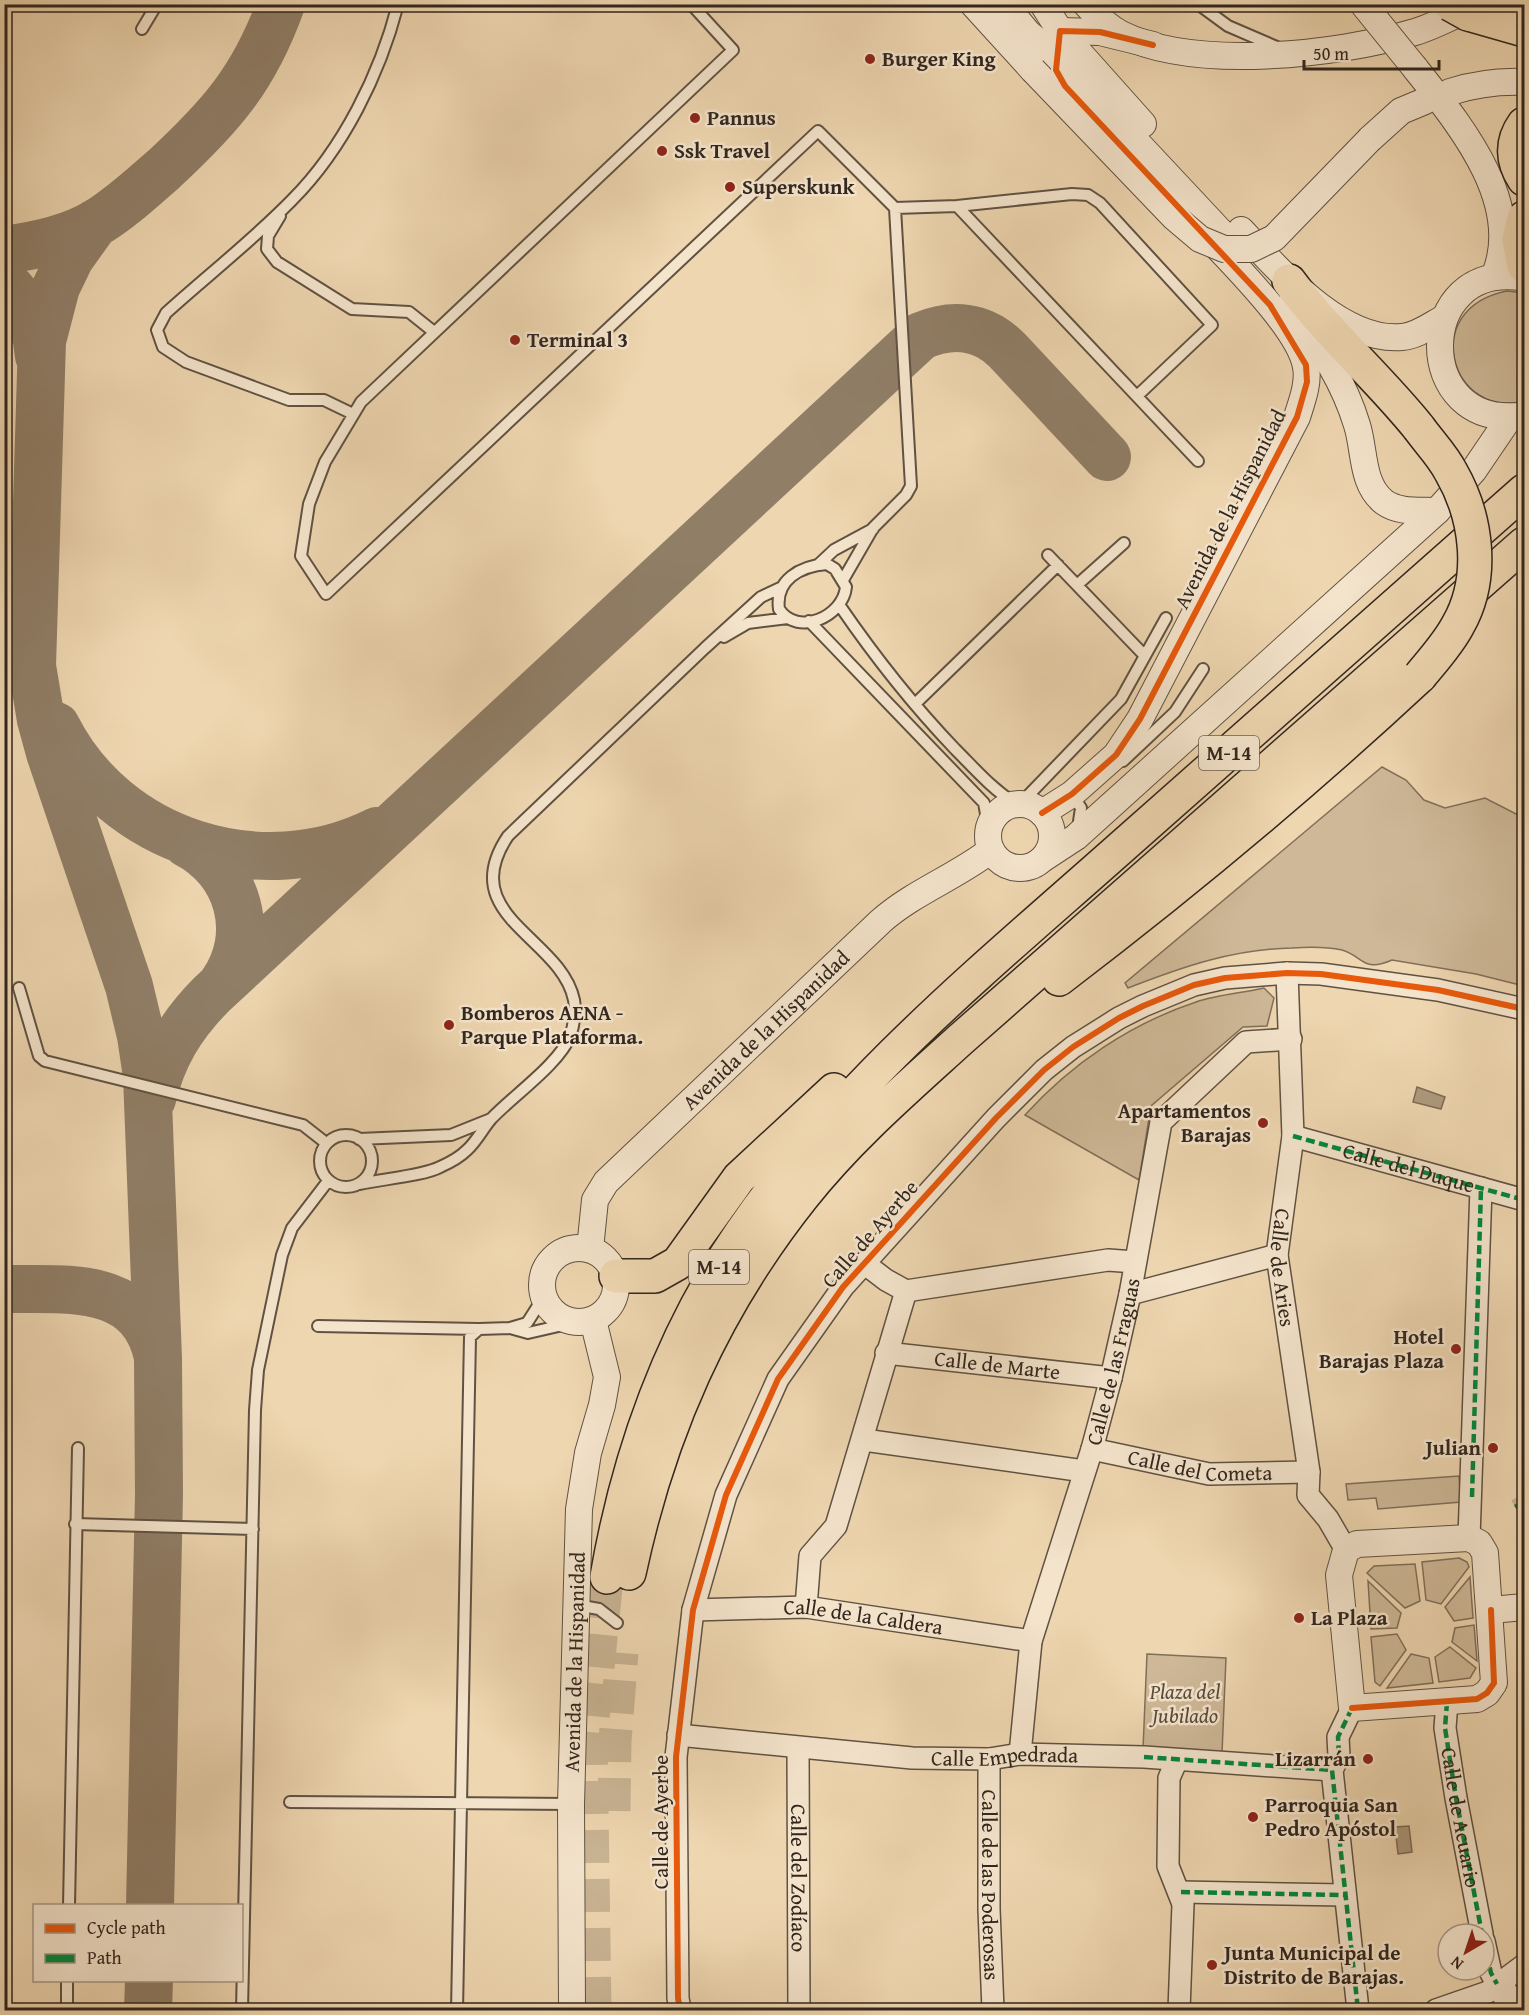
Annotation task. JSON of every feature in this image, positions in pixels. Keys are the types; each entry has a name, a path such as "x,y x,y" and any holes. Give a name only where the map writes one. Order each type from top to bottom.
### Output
{"highway":[{"path":"1450,4 1468,14 1523,28"},
{"path":"1524,124 1516,142 1514,157 1524,179"},
{"path":"1524,218 1519,240 1524,266"},
{"path":"961,1039 1010,1016 1142,916 1358,733 1420,676 1460,623 1474,575 1475,544 1462,494 1450,470 1396,399 1309,308 1289,281"},
{"name":"M-14","path":"1524,491 933,1015 800,1154 739,1236 708,1285 661,1384 635,1456 616,1524 618,1577 657,1462 684,1393 730,1300 760,1252 804,1195 889,1104 1524,544"},
{"path":"616,1276 655,1276 678,1263 711,1213 754,1162 890,1041 933,1015"}],"street":[{"path":"1009,4 1060,31 1100,32 1153,45 1216,55 1293,54 1356,46 1417,32 1477,4"},
{"path":"1043,4 1060,31 1289,281 1334,316 1370,334 1405,337 1444,318"},
{"path":"1086,4 1107,24 1122,34 1153,45"},
{"path":"1364,4 1454,119 1495,194 1504,242 1502,259 1494,277"},
{"path":"987,9 1028,33 1057,57 1304,324 1335,371 1357,425 1368,477 1374,491 1383,501 1396,509 1437,511"},
{"path":"987,9 1033,70 1174,217 1200,239 1224,249 1251,249 1274,238 1370,139 1401,111 1425,101"},
{"name":"Avenida de la Hispanidad","path":"1060,31 1056,70 1065,86 1270,305 1292,337 1306,364 1297,417 1140,718 1116,755 1077,801"},
{"path":"1450,92 1469,85 1500,81 1524,82"},
{"path":"1517,416 1487,413 1466,402 1450,385 1440,364 1438,340 1444,318 1456,299 1473,285 1494,277 1524,278"},
{"path":"1466,402 1478,430 1474,470"},
{"name":"Avenida de la Hispanidad","path":"1044,858 1076,837 1437,511 1474,470 1517,416"},
{"name":"Avenida de la Hispanidad","path":"1031,809 1119,797"},
{"path":"1031,809 1052,837 1050,848 1044,858 1034,865 1022,868 1004,863 990,840 998,813 1031,809"},
{"name":"Avenida de la Hispanidad","path":"590,1249 594,1200 606,1182 881,921 903,902 967,869 990,840"},
{"name":"Calle de Ayerbe","path":"680,2010 678,1998 678,1735 693,1610 726,1496 778,1379 843,1287 996,1118 1044,1070 1073,1047 1143,1005 1194,985 1225,978 1287,973 1321,974 1438,990 1524,1009"},
{"name":"Calle de Aries","path":"1287,973 1293,1136 1276,1255 1309,1472 1308,1495 1328,1519 1346,1550"},
{"name":"Calle de las Fraguas","path":"1020,1754 1031,1641 1092,1449 1111,1378 1130,1294 1161,1122 1246,1042 1291,1039"},
{"name":"Calle del Duque","path":"1293,1136 1524,1200"},
{"path":"1469,1538 1481,1188"},
{"path":"567,1249 590,1249 610,1264 616,1276 616,1289 612,1302 604,1313 585,1321 562,1319 551,1310 543,1298 542,1274 552,1259 567,1249"},
{"path":"1130,1294 1276,1255"},
{"path":"865,1264 886,1280 906,1291 1108,1260 1135,1262"},
{"path":"806,1607 810,1556 836,1526 864,1440 886,1353 906,1291"},
{"name":"Avenida de la Hispanidad","path":"572,2010 571,1804 579,1509 588,1453 602,1405 607,1377 585,1321"},
{"name":"Calle de Marte","path":"886,1353 1111,1378"},
{"path":"864,1440 1084,1471"},
{"name":"Calle del Cometa","path":"1092,1449 1209,1474 1309,1472"},
{"path":"1352,1708 1478,1699 1487,1693 1494,1683 1491,1610 1485,1553 1479,1543 1469,1538 1357,1544 1346,1550 1340,1575 1352,1708 1338,1737 1339,1756 1332,1770 1358,2010"},
{"path":"1491,1610 1524,1606"},
{"name":"Calle de la Caldera","path":"693,1610 806,1607 1031,1641"},
{"name":"Calle de Acuario","path":"1447,1702 1445,1728 1480,1922"},
{"name":"Calle Empedrada","path":"678,1735 912,1758 989,1759 1020,1754 1178,1760 1332,1770"},
{"name":"Calle del Zodíaco","path":"798,1748 799,2010"},
{"name":"Calle de las Poderosas","path":"989,1759 989,1909 993,2010"},
{"path":"1178,1760 1169,1778 1168,1866 1181,1892 1183,1904 1179,2010"},
{"path":"1181,1892 1344,1895"},
{"path":"1436,2010 1488,1992 1524,1965"},
{"path":"1497,1984 1506,1995 1510,2010"}],"lane":[{"path":"142,28 157,4"},
{"path":"353,414 324,400 289,400 186,362 163,347 157,330 166,313 287,205 324,162 353,116 383,49 398,4"},
{"path":"691,4 733,50 361,402 325,462 309,504 301,556 326,594 818,130 895,208 911,486 906,495 873,528 843,580"},
{"path":"1198,4 1228,26 1293,54"},
{"path":"895,208 957,206 1088,195 1100,203 1212,325 1137,396"},
{"path":"287,205 268,236 267,249 277,262 352,309 409,312 434,332"},
{"path":"957,206 1198,460"},
{"path":"818,565 834,550 873,528"},
{"path":"1077,585 1124,543"},
{"path":"1048,555 1145,656"},
{"path":"491,1119 451,1135 359,1138 342,1135 326,1143 319,1159 320,1168 328,1181 345,1188 438,1168 466,1151 491,1119 560,1053 570,1037 574,1020 574,1002 570,986 561,973 508,917 499,902 493,884 498,850 508,836 761,597 780,588 789,577 818,565 827,564 835,569 846,586 840,606 828,616 798,622 788,618 779,609 780,588"},
{"path":"915,704 1058,565"},
{"path":"840,606 873,654 915,704 996,791 1031,809 1121,699 1166,618"},
{"path":"705,648 748,623 788,618"},
{"path":"809,621 984,803 990,840"},
{"path":"1076,837 1077,801 1175,712 1203,669"},
{"path":"19,988 39,1056 45,1061 303,1125 326,1143"},
{"path":"359,1138 370,1152 372,1161 371,1170 360,1184"},
{"path":"243,1966 255,1410 258,1370 282,1255 292,1228 328,1181"},
{"path":"510,1329 527,1323 543,1298"},
{"path":"318,1326 510,1329 528,1333 585,1321"},
{"path":"457,2010 470,1337 479,1329"},
{"path":"69,1904 78,1448"},
{"path":"75,1524 253,1530"},
{"path":"576,1605 599,1609 617,1623"},
{"path":"290,1802 571,1804"},
{"path":"67,2010 68,1982"},
{"path":"242,2010 243,1982"}],"green space":[{"path":"1507,291 1524,293 1524,401 1499,402 1478,394 1463,379 1455,360 1454,339 1462,318 1479,302"},
{"path":"1382,767 1406,780 1424,800 1445,808 1485,798 1524,818 1524,986 1476,974 1392,960 1382,964 1369,964 1342,950 1311,947 1270,949 1208,960 1128,988 1125,983"},
{"path":"1264,988 1274,998 1267,1026 1243,1027 1151,1106 1139,1180 1025,1115 1062,1079 1125,1034 1172,1011 1204,1000"},
{"path":"1459,1476 1461,1502 1378,1509 1376,1498 1348,1500 1346,1484"},
{"path":"1459,1558 1467,1562 1469,1567 1441,1604 1426,1600 1422,1562"},
{"path":"1415,1564 1420,1601 1405,1608 1367,1573 1374,1566"},
{"path":"1470,1577 1473,1618 1454,1621 1445,1607"},
{"path":"1368,1581 1401,1613 1397,1628 1371,1629"},
{"path":"1474,1625 1477,1661 1452,1642 1455,1628"},
{"path":"1397,1634 1406,1650 1380,1686 1375,1682 1371,1637"},
{"path":"1450,1647 1476,1668 1470,1678 1439,1682 1435,1657"},
{"name":"Plaza del Jubilado","path":"1147,1654 1226,1658 1222,1753 1143,1749"},
{"path":"1411,1654 1429,1658 1433,1683 1387,1688"}],"shaded area":[{"path":"1417,1087 1445,1097 1441,1109 1413,1102"},
{"path":"1409,1826 1412,1852 1398,1854 1395,1827"}],"taxiway":[{"path":"4,250 52,241 86,229 131,198 164,169 203,131 234,95 259,54 281,4"},
{"path":"95,223 70,258 56,287 42,341 32,666 41,720 50,753 129,986 141,1036 147,1076 158,1359 159,1494 150,1904"},
{"path":"4,282 18,298 29,316 36,335 39,356"},
{"path":"152,1099 161,1069 174,1042 212,994 921,336 955,328 987,335 1007,350 1107,457"},
{"path":"56,726 82,766 115,800 153,826 195,844 240,854 286,856 332,848 377,831"},
{"path":"186,843 204,855 219,870 230,887 237,905 240,925 239,945 233,965 222,984"},
{"path":"4,1289 75,1290 98,1294 118,1301 135,1314 149,1332 158,1357"},
{"path":"148,2010 149,1982"}],"tunnel":[{"path":"1515,1507 1524,1502"},
{"path":"595,2010 591,1739 607,1577"},
{"path":"614,1811 615,1741 622,1653"}],"marked path":[{"path":"1293,1136 1524,1200"},
{"path":"1472,1497 1481,1188"},
{"path":"1515,1507 1524,1502"},
{"path":"1447,1702 1445,1728 1480,1922"},
{"path":"1352,1708 1338,1737 1339,1756 1332,1770 1358,2010"},
{"path":"1144,1757 1332,1770"},
{"path":"1181,1892 1344,1895"}],"cycle path":[{"path":"1042,813 1072,794 1116,755 1140,719 1297,417 1307,382 1306,365 1270,305 1065,86 1056,70 1060,31 1100,32 1153,45"},
{"path":"680,2010 678,1998 676,1757 693,1610 726,1495 778,1379 843,1287 996,1118 1044,1070 1073,1047 1119,1018 1194,985 1225,978 1287,973 1321,974 1438,990 1524,1009"},
{"path":"1352,1708 1477,1699 1487,1693 1494,1683 1491,1610"}],"place":[{"name":"Burger King","path":"870,59"},
{"name":"Pannus","path":"695,118"},
{"name":"Ssk Travel","path":"662,151"},
{"name":"Superskunk","path":"730,187"},
{"name":"Terminal 3","path":"515,340"},
{"name":"Bomberos AENA - Parque Plataforma.","path":"449,1025"},
{"name":"Apartamentos Barajas","path":"1263,1123"},
{"name":"Hotel Barajas Plaza","path":"1456,1349"},
{"name":"Julian","path":"1493,1448"},
{"name":"La Plaza","path":"1299,1618"},
{"name":"Lizarrán","path":"1368,1759"},
{"name":"Parroquia San Pedro Apóstol","path":"1253,1817"},
{"name":"Junta Municipal de Distrito de Barajas.","path":"1212,1965"}]}
